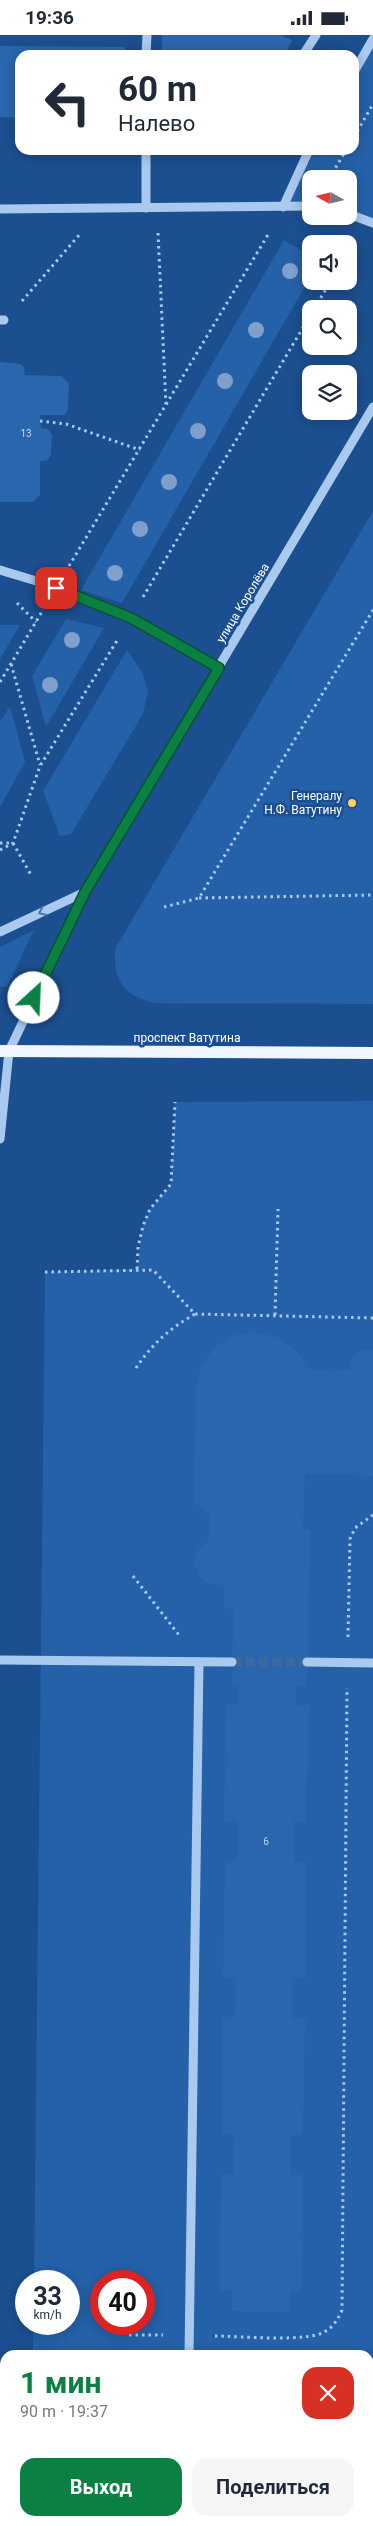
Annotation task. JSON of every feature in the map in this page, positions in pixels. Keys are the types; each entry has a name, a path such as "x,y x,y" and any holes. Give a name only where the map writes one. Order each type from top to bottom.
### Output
{"main road":[{"name":"проспект Ватутина","path":"5,1051 373,1053"}],"street":[{"path":"146,35 146,50"},
{"path":"306,50 316,35"},
{"path":"359,63 373,39"},
{"path":"146,155 146,208"},
{"path":"283,207 307,155"},
{"path":"0,209 302,205"},
{"path":"358,217 373,223"},
{"name":"улица Королёва","path":"0,1139 5,1051 85,892 373,407"},
{"path":"0,570 56,588 131,618 219,668"},
{"path":"0,933 85,892"},
{"path":"0,1660 232,1662"},
{"path":"190,2350 199,1662"},
{"path":"307,1662 373,1663"}],"path":[{"path":"359,128 373,104"},
{"path":"334,170 343,155"},
{"path":"0,682 273,227 302,209"},
{"path":"158,224 166,405"},
{"path":"2,320 83,231"},
{"path":"0,850 13,843 40,766 131,618 302,329"},
{"path":"40,421 66,424 140,449"},
{"path":"199,898 373,609"},
{"path":"11,664 40,766"},
{"path":"0,843 13,843"},
{"path":"13,843 31,875"},
{"path":"164,907 199,898 373,895"},
{"path":"137,1269 138,1247 143,1225 150,1209 171,1184 176,1101"},
{"path":"275,1315 278,1209"},
{"path":"45,1272 152,1270 195,1314"},
{"path":"136,1369 148,1349 177,1324 195,1314 373,1318"},
{"path":"155,2335 309,2337 325,2332 337,2322 342,2310 347,1663 350,1539 355,1528 373,1515"},
{"path":"133,1576 199,1662"}],"shaded area":[{"path":"373,48 373,218 358,213 358,170 305,170 312,155 359,155 359,72"},
{"path":"302,176 302,201 290,202"},
{"path":"284,240 302,251 303,290 122,603 81,590"},
{"path":"373,511 373,1004 154,1003 143,1000 128,991 118,978 115,949"},
{"path":"66,619 104,628 46,727 32,676"},
{"path":"0,625 20,625 0,659"},
{"path":"127,650 142,672 148,691 143,714 71,834 60,836 43,791"},
{"path":"10,706 25,762 0,807 0,722"},
{"path":"34,930 7,987 0,987 0,947"},
{"path":"373,1101 373,2350 33,2350 33,2335 80,2335 80,2270 34,2270 45,1272 137,1269 143,1225 150,1209 171,1184 175,1102"}],"building":[{"path":"162,35 280,35 292,40 287,50 162,50"},
{"path":"0,46 125,47 125,50 15,50 15,118 0,117"},
{"path":"0,362 21,364 24,367 25,375 61,376 69,383 68,409 65,415 40,415 41,428 48,429 52,435 51,454 48,460 40,461 40,495 33,502 0,502"},
{"path":"256,1332 277,1337 296,1350 308,1369 349,1370 350,1361 355,1354 363,1349 373,1349 373,1476 305,1473 303,1529 310,1530 307,1686 296,1685 296,1705 309,1705 306,1822 294,1821 294,1862 307,1862 305,1978 293,1978 292,2018 305,2018 303,2135 291,2135 291,2175 303,2175 303,2233 301,2291 290,2291 289,2312 232,2311 232,2291 220,2291 221,2174 233,2174 234,2134 221,2134 223,2017 235,2018 236,1977 223,1977 225,1861 237,1861 238,1821 224,1821 226,1704 239,1704 239,1684 232,1684 233,1609 224,1608 224,1586 205,1582 197,1573 194,1562 198,1550 209,1540 209,1515 194,1501 196,1388 201,1366 215,1347 234,1335"}],"tunnel":[{"path":"232,1662 307,1662"}],"place":[{"name":"Генералу Н.Ф. Ватутину","path":"352,803"}],"route":[{"path":"34,998 85,892 219,668 131,618 56,588"}]}
